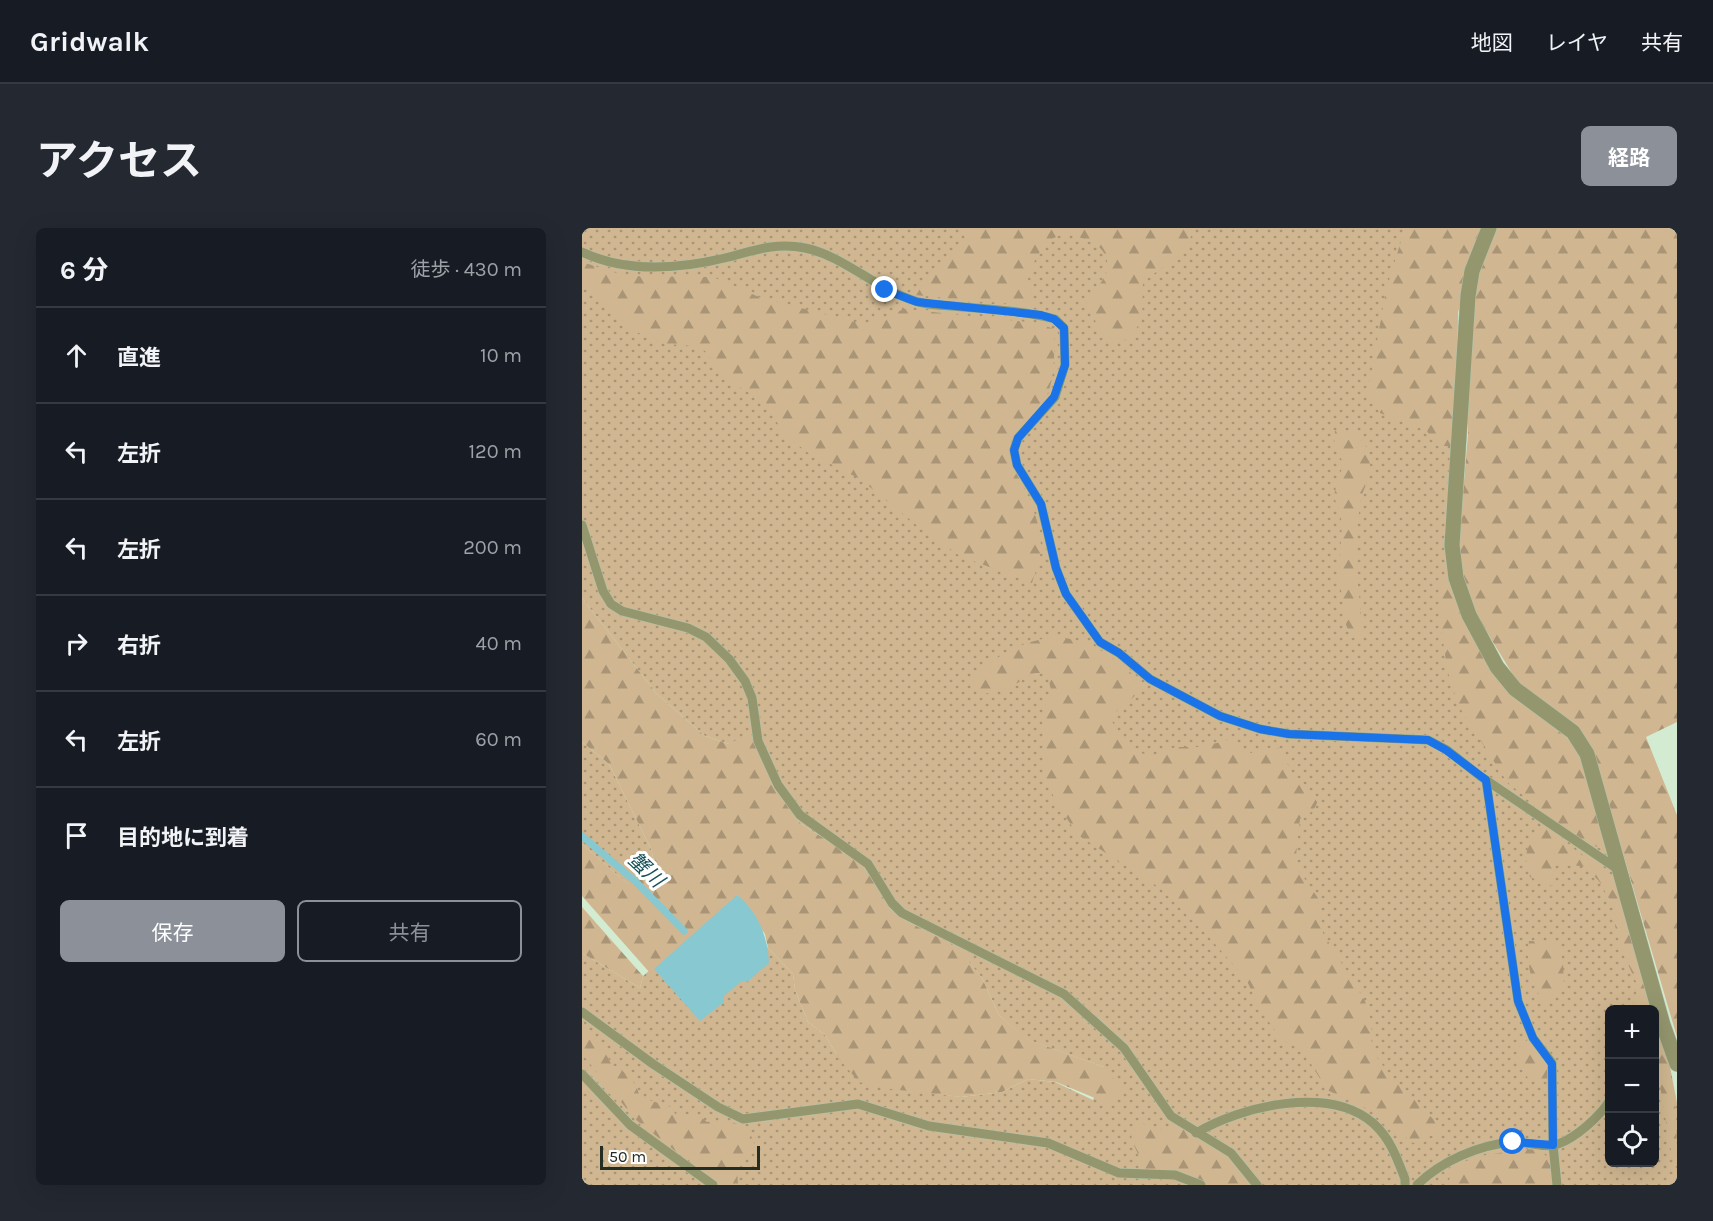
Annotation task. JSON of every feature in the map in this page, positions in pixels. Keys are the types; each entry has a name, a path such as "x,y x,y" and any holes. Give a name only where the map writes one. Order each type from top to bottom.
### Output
{"street":[{"path":"1489,228 1472,271 1468,296 1452,545 1456,578 1469,615 1497,667 1515,689 1573,732 1587,754 1653,1005"},
{"path":"1659,1027 1677,1064"}],"lane":[{"path":"582,252 613,264 634,267 704,263 762,246 804,248 845,266 885,290 917,302 1054,319 1064,328 1065,365 1054,397 1018,438 1014,450 1017,465 1041,504 1056,568 1066,594 1100,642 1119,653 1150,679 1220,716 1260,729 1289,734 1428,740 1446,750 1486,780 1619,870"},
{"path":"582,525 603,591 611,603 632,614 688,627 706,637 729,659 745,681 752,698 758,741 766,764 800,815 868,864 892,903 902,913 1064,994 1124,1048 1171,1116 1231,1153 1257,1185"},
{"path":"1486,780 1518,1001 1533,1038 1552,1064 1553,1145 1557,1185"},
{"path":"582,1012 653,1064 718,1107 743,1119 858,1104 929,1126 1048,1143 1119,1173 1175,1175 1201,1185"},
{"path":"582,1074 630,1125 713,1185"},
{"path":"1196,1132 1261,1108 1297,1101 1329,1103 1361,1115 1388,1139 1405,1179 1405,1185"},
{"path":"1418,1185 1459,1156 1482,1149 1513,1142 1557,1145 1585,1127 1605,1109"}],"green space":[{"path":"582,228 1484,228 1468,272 1458,312 1447,546 1511,695 1579,751 1651,1005 1605,1005 1605,1167 1659,1167 1659,1030 1668,1056 1677,1103 1677,1185 582,1185 582,953 640,988 643,976 737,895 768,948 793,974 795,990 808,1022 825,1035 840,1060 931,1093 961,1097 1002,1092 1028,1079 1055,1082 1093,1100 1104,1067 1025,1039 999,1015 982,978 958,949 905,920 891,909 860,861 801,824 773,786 755,741 729,744 705,736 657,694 582,598"},
{"path":"968,228 1193,228 1188,248 1143,282 1142,319 1130,339 1110,342 1099,329 1087,303 1106,274 1105,254 1087,240 1064,233 1046,242 1035,260 1028,279 1034,306 914,295 958,251"},
{"path":"1405,228 1484,228 1468,272 1458,312 1456,447 1435,445 1427,431 1380,413 1368,392 1386,290"},
{"path":"1495,228 1677,228 1677,722 1646,737 1677,815 1677,1037 1593,752 1518,683 1477,616 1463,582 1458,550 1468,434 1467,378 1473,290"},
{"path":"582,262 626,276 713,277 759,297 866,325 904,309 1037,323 1054,329 1053,372 1048,392 1037,411 1007,448 1039,528 1040,556 1032,583 960,556 919,527 860,479 807,452 783,433 767,404 725,378 705,351 697,346 665,344 634,331 582,281"},
{"path":"1335,431 1353,432 1368,449 1371,472 1361,497 1357,529 1357,576 1363,634 1352,638 1346,625 1339,576 1342,522 1334,496 1344,464 1334,446"},
{"path":"1448,576 1511,695 1562,732 1579,751 1609,852 1576,838 1507,782 1458,705 1447,669 1440,619 1439,579"},
{"path":"582,598 657,694 705,736 729,744 747,734 755,741 773,786 801,824 860,861 891,909 905,920 958,948 982,978 999,1015 1026,1039 1104,1067 1124,1092 1112,1105 1056,1082 1028,1079 1002,1092 961,1097 891,1089 859,1082 840,1060 825,1035 808,1022 795,990 793,974 768,948 765,934 737,895 650,973 582,896 582,844 628,884 657,873 651,849 609,764 582,742"},
{"path":"1055,636 1083,643 1104,652 1144,684 1137,694 1110,718 1126,744 1149,757 1176,747 1202,747 1231,739 1251,753 1277,746 1292,772 1319,799 1313,811 1300,819 1295,865 1318,898 1323,933 1365,1001 1372,1024 1371,1039 1375,1055 1391,1076 1433,1119 1440,1132 1413,1143 1372,1111 1327,1090 1303,1051 1281,1039 1260,1009 1246,979 1207,935 1160,888 1078,835 1057,804 1045,778 1042,715 1051,690 1047,673 1035,673 1010,687 981,695 970,684 989,664 1008,651"},
{"path":"582,742 609,764 651,849 657,874 629,885 582,844"},
{"path":"1546,827 1615,881 1651,1005 1633,1005 1638,986 1620,947 1614,907 1599,881 1585,867 1555,862 1555,881 1552,886 1530,877 1526,855 1530,843"},
{"path":"582,907 643,976 640,988 582,953"},
{"path":"1529,941 1557,942 1563,961 1564,986 1546,1004 1533,983 1528,957"},
{"path":"582,1020 596,1044 606,1052 611,1064 626,1073 633,1081 640,1097 671,1107 676,1115 697,1114 707,1122 731,1122 748,1132 755,1147 737,1170 738,1185 718,1185 635,1119 582,1054"},
{"path":"1530,1038 1547,1062 1549,1081 1530,1081 1516,1061 1520,1046"},
{"path":"1659,1038 1673,1085 1677,1164 1670,1147 1660,1085"},
{"path":"1142,1123 1154,1131 1180,1127 1228,1154 1254,1185 1210,1185 1177,1171 1145,1169 1131,1139 1135,1125"},
{"path":"1524,1149 1541,1150 1550,1161 1554,1185 1447,1185 1455,1165 1480,1156"}],"water":[{"path":"737,895 756,917 767,944 769,963 747,982 742,981 724,996 724,1002 700,1021 654,969"}],"waterway":[{"name":"蟹川","path":"582,836 636,882 684,931"}],"route":[{"path":"885,290 917,302 1041,315 1054,319 1064,328 1065,365 1054,397 1018,438 1014,450 1017,465 1041,504 1056,568 1066,594 1100,642 1119,653 1150,679 1220,716 1260,729 1289,734 1428,740 1446,750 1486,780 1518,1001 1533,1038 1552,1064 1553,1145 1513,1142"}]}
